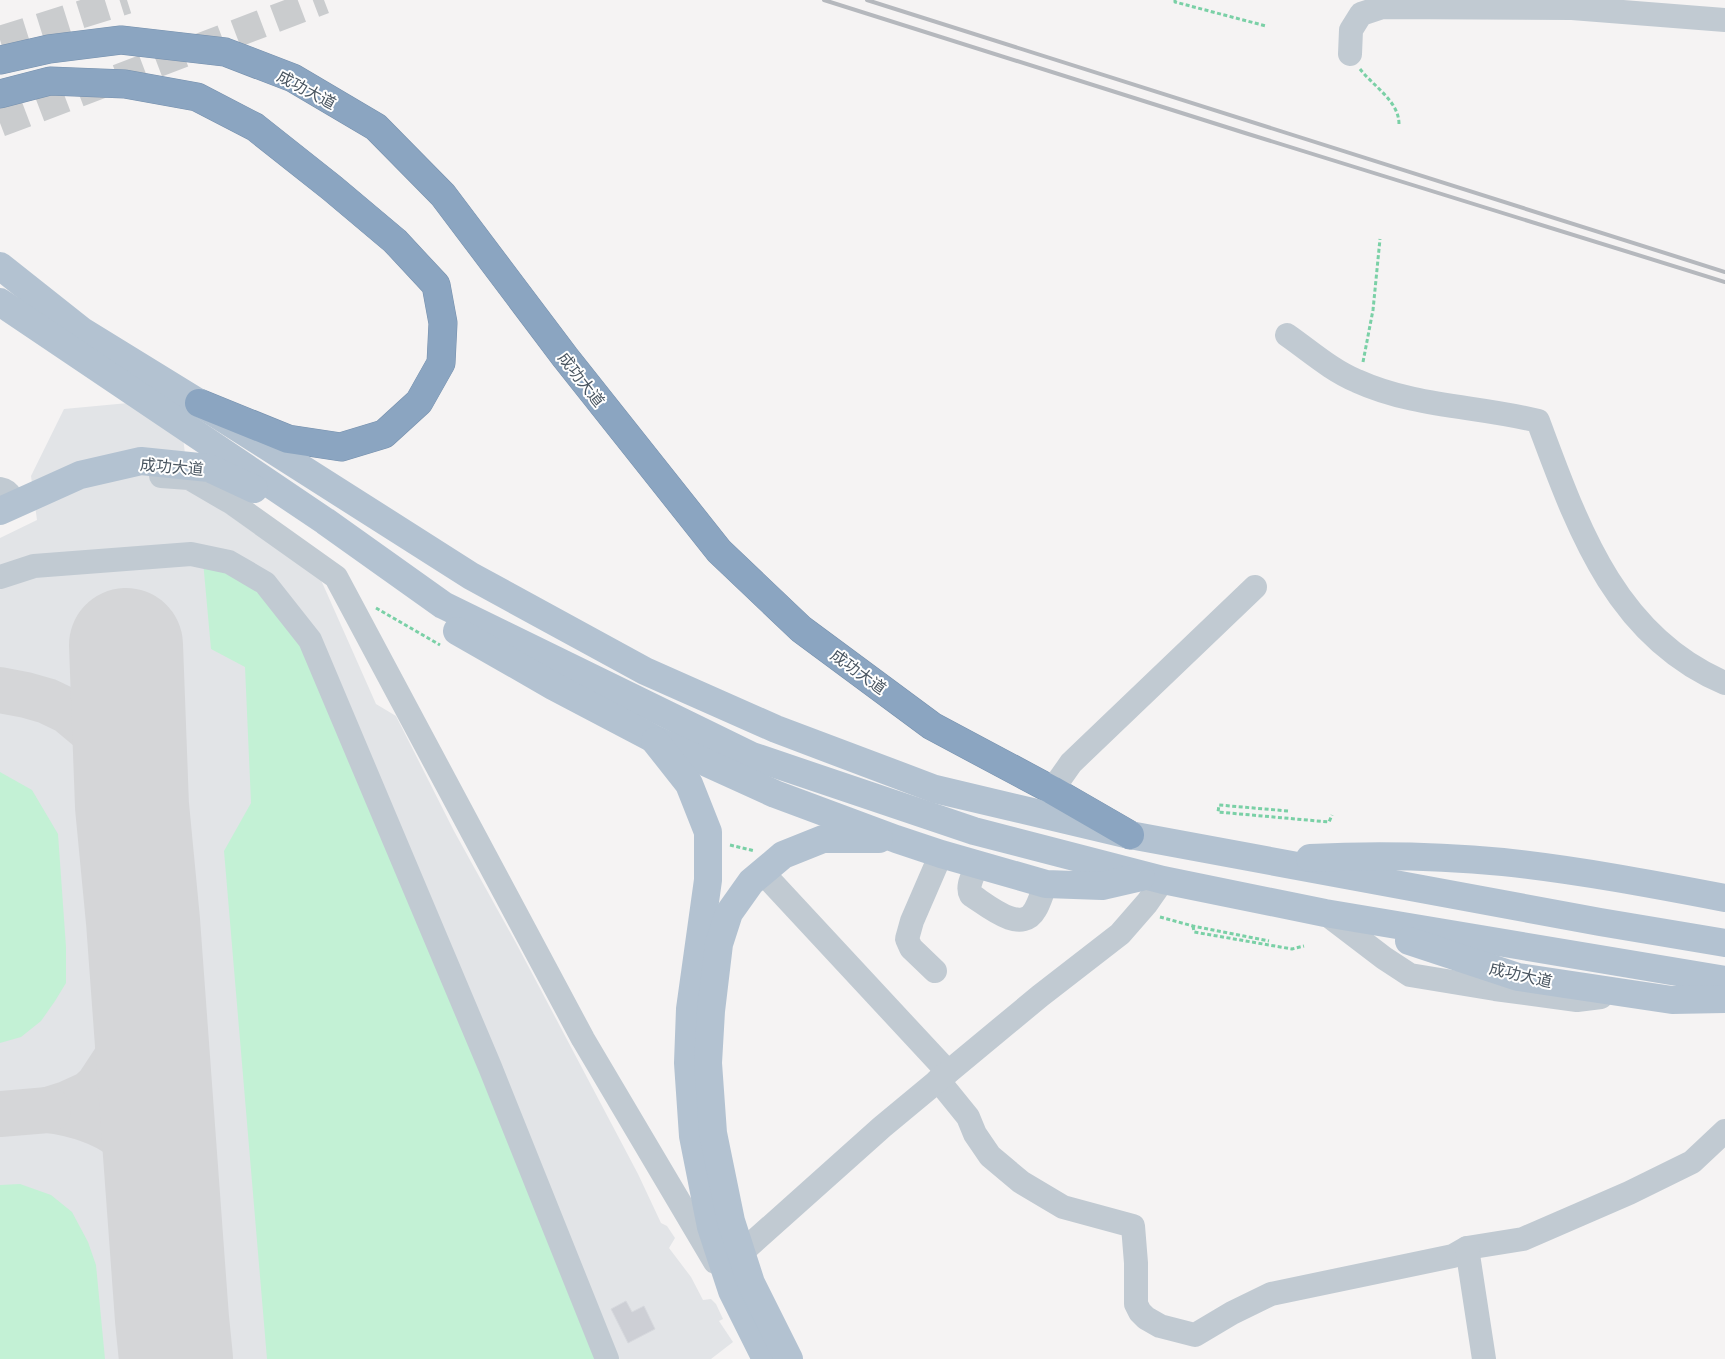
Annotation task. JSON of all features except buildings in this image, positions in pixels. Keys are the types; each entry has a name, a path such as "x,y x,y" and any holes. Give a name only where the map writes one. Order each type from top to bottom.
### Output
{"highway":[{"name":"成功大道","path":"0,60 48,49 121,40 226,52 293,78 376,127 444,195 565,357 719,551 801,629 932,726 1052,790 1130,835"},
{"path":"0,94 50,81 125,84 197,97 255,127 395,241 436,285 443,323 441,364 420,402 384,434 341,447 288,439 199,403"}],"main road":[{"path":"0,266 82,331 471,576 645,671 776,729 935,789 1130,835 1600,922 1725,943"},
{"path":"0,302 325,521 443,605 752,756 974,831 1154,878 1325,913 1725,980"},
{"name":"成功大道","path":"2,508 80,475 141,461 209,468 325,521 377,575 425,612 553,686 652,738 775,794 941,854 1046,884 1102,886 1154,878"},
{"path":"652,738 688,784 708,832 708,880 690,1009 688,1063 693,1136 711,1226 732,1291 766,1359"},
{"path":"789,1359 751,1283 730,1221 713,1133 708,1063 711,1011 719,944 729,913 762,863 823,839 896,839"},
{"path":"1261,860 1372,855 1501,862 1647,883 1725,898"},
{"name":"成功大道","path":"1325,913 1518,977 1672,1000 1725,998"}],"street":[{"path":"1350,54 1351,30 1361,14 1382,7 1572,8 1725,20"},
{"path":"1287,335 1341,373 1358,382 1417,401 1488,410 1538,421 1585,540 1617,595 1641,622 1685,661 1709,676 1725,682"},
{"path":"2,508 130,473 189,478 232,503 336,577 583,1039 732,1291"},
{"path":"0,577 34,566 191,554 229,562 265,583 310,640 486,1058 607,1359"},
{"path":"1052,790 1071,763 1255,586"},
{"path":"935,971 911,948 908,939 912,921 941,854"},
{"path":"762,863 943,1076 968,1117 975,1134 990,1156 1021,1182 1063,1206 1134,1226 1136,1304 1146,1318 1160,1326 1195,1335 1232,1313 1271,1294 1453,1256 1467,1248 1523,1238 1629,1193 1692,1162 1725,1132"},
{"path":"977,865 969,886 971,895 1013,920 1026,919 1035,911 1046,884"},
{"path":"741,1253 882,1126 1040,996 1120,934 1147,903 1154,878"},
{"path":"1725,1132 1725,1138"},
{"path":"1467,1248 1484,1359"}],"path":[{"path":"1174,0 1175,2 1266,26"},
{"path":"1350,54 1364,75 1387,97 1399,117 1399,124"},
{"path":"1358,382 1369,341 1380,239"},
{"path":"371,604 378,610 446,648"},
{"path":"1288,811 1218,805 1218,812 1329,822 1332,815"},
{"path":"708,840 762,863"},
{"path":"1269,941 1193,926 1194,932 1292,949 1304,946"}],"shaded area":[{"path":"139,402 182,429 189,487 321,580 376,704 396,716 454,831 516,943 638,1174 661,1223 667,1226 675,1238 669,1248 691,1277 703,1300 711,1299 716,1304 723,1319 719,1321 733,1342 711,1359 0,1359 0,538 37,520 31,476 64,409"}],"green space":[{"path":"203,561 260,586 321,673 598,1359 267,1359 224,851 251,803 245,667 211,649"},
{"path":"0,772 32,790 58,834 66,947 66,983 41,1021 21,1037 0,1043"},
{"path":"20,1184 51,1195 72,1212 88,1242 96,1265 105,1359 0,1359 0,1185"}],"taxiway":[{"path":"0,690 47,701 68,711 98,736 114,755 126,778 132,806 143,921 143,991 141,1011 125,1045 98,1086 89,1094 48,1110 69,1114 106,1127 122,1137 136,1150 147,1165 156,1183 162,1205 172,1319"},
{"path":"0,1114 48,1110"}],"runway":[{"path":"126,645 132,806 143,921 176,1359"}],"tunnel":[{"path":"0,40 127,0"},
{"path":"0,123 324,0"}],"railway":[{"path":"824,0 1725,282"},
{"path":"867,0 1725,272"}]}
